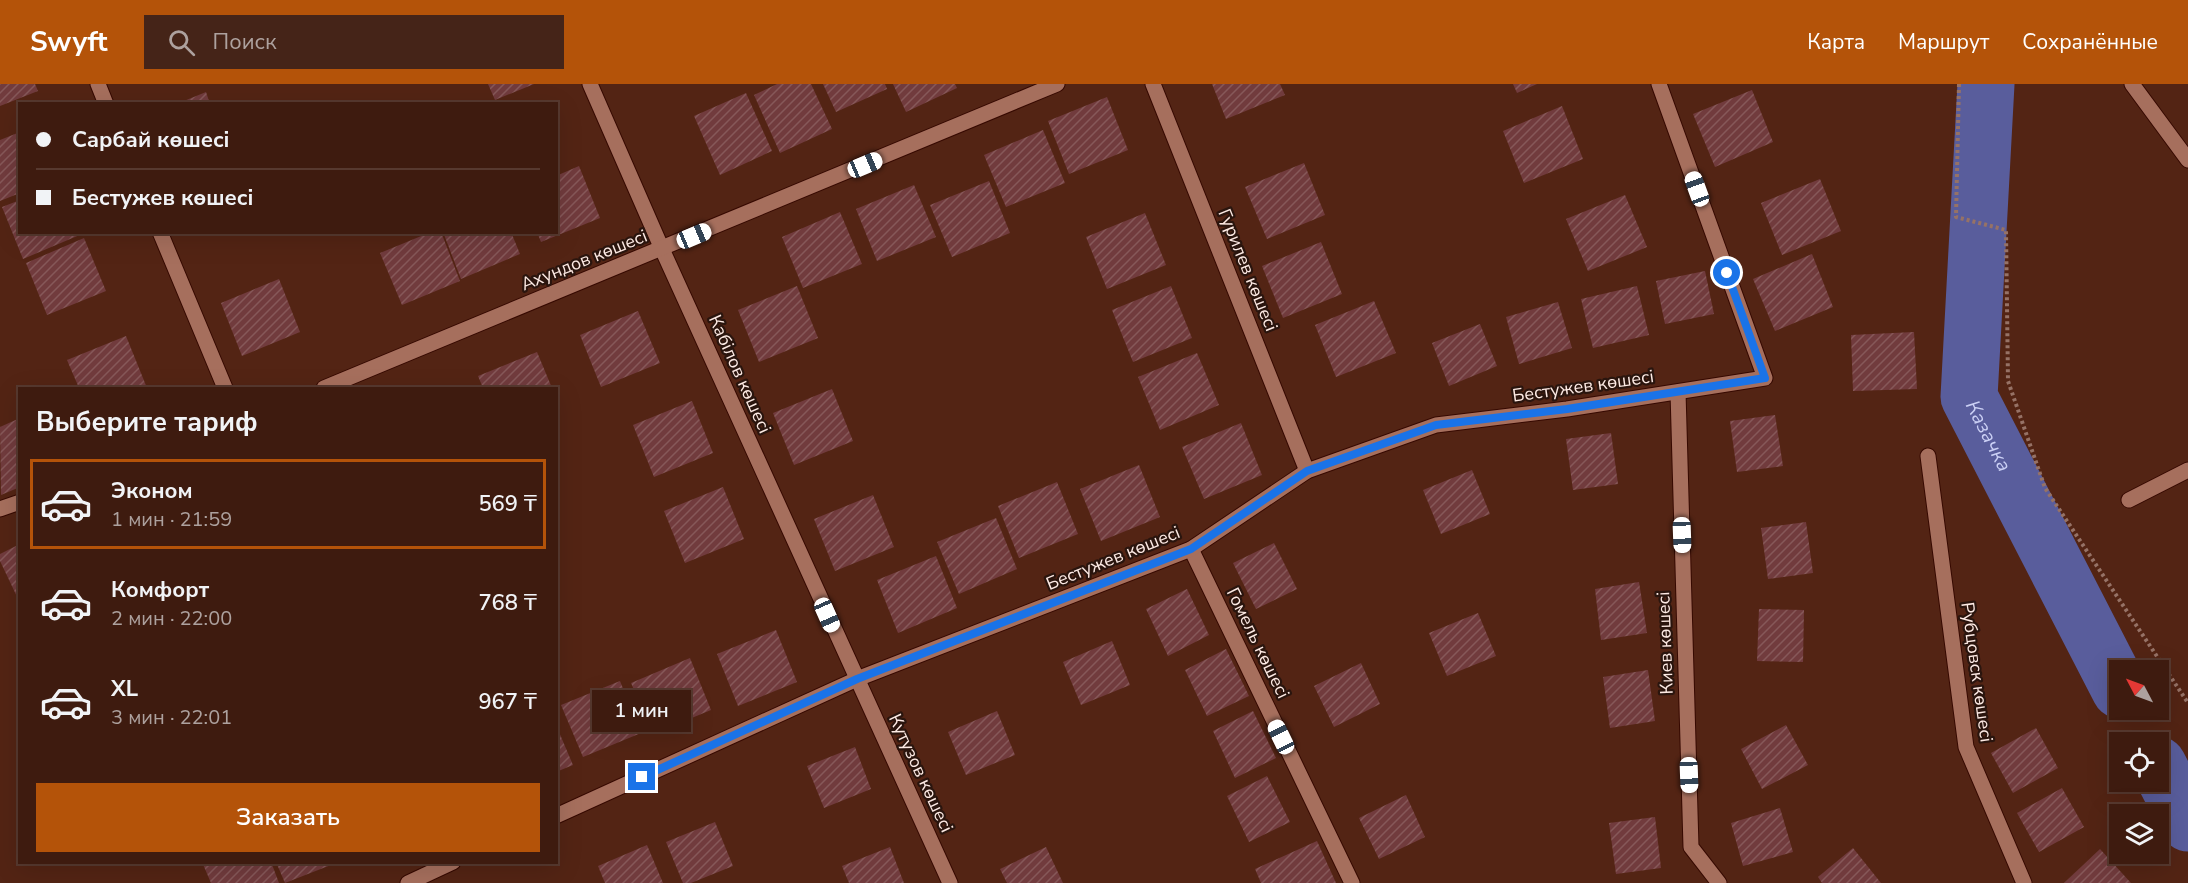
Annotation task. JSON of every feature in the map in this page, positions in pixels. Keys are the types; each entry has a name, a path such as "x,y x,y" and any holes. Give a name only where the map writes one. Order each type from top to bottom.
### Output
{"street":[{"path":"98,84 105,102"},
{"name":"Кабілов көшесі","path":"590,84 662,249 857,679"},
{"name":"Ахундов көшесі","path":"326,387 1058,84"},
{"name":"Гурилев көшесі","path":"1153,84 1307,471"},
{"name":"Бестужев көшесі","path":"558,815 857,679 1191,549 1307,471 1436,425 1567,409 1765,378 1659,84"},
{"path":"2132,84 2188,160"},
{"path":"161,234 225,387"},
{"name":"Киев көшесі","path":"1677,392 1691,847 1719,883"},
{"name":"Рубцовск көшесі","path":"1928,456 1966,747 2024,883"},
{"path":"2129,500 2188,470"},
{"path":"0,509 18,503"},
{"name":"Гомель көшесі","path":"1191,549 1352,883"},
{"name":"Кутузов көшесі","path":"857,679 950,883"},
{"path":"408,883 448,864"}],"path":[{"path":"1959,84 1956,217 2006,230 2008,381 2045,488 2188,703"}],"building":[{"path":"0,84 35,84 38,91 0,106"},
{"path":"488,84 534,84 495,100"},
{"path":"777,84 811,84 832,129 780,153 754,95"},
{"path":"823,84 885,84 887,89 836,112"},
{"path":"893,84 955,84 957,88 906,112"},
{"path":"1212,84 1280,84 1285,95 1226,119"},
{"path":"1513,84 1537,84 1517,93"},
{"path":"1752,90 1773,142 1715,167 1693,114"},
{"path":"206,92 209,102 181,102"},
{"path":"746,93 772,151 720,175 694,116"},
{"path":"1107,97 1128,150 1069,174 1048,121"},
{"path":"1562,106 1583,159 1524,183 1503,131"},
{"path":"1043,130 1065,183 1006,207 984,155"},
{"path":"18,133 18,194 0,201 0,140"},
{"path":"1304,163 1325,215 1267,239 1245,187"},
{"path":"579,166 600,218 541,242 538,234 558,234 558,175"},
{"path":"1820,179 1841,231 1782,255 1761,203"},
{"path":"989,181 1010,233 952,257 930,205"},
{"path":"914,185 936,237 877,261 856,209"},
{"path":"1625,195 1647,247 1588,271 1566,219"},
{"path":"18,201 18,234 82,234 23,259 2,207"},
{"path":"840,212 862,264 803,288 782,237"},
{"path":"1145,213 1166,265 1107,289 1086,237"},
{"path":"426,234 442,234 460,281 402,305 380,253"},
{"path":"444,234 512,234 520,254 461,279"},
{"path":"84,238 106,291 47,315 26,263"},
{"path":"1321,242 1342,294 1283,318 1262,266"},
{"path":"1812,254 1833,307 1775,331 1753,279"},
{"path":"1705,271 1714,314 1665,324 1656,281"},
{"path":"279,279 300,332 242,356 221,303"},
{"path":"797,286 818,338 759,362 738,310"},
{"path":"1171,286 1192,338 1133,362 1112,310"},
{"path":"1637,286 1649,335 1593,348 1581,299"},
{"path":"1374,301 1396,353 1336,377 1315,325"},
{"path":"1558,302 1572,348 1519,364 1506,317"},
{"path":"638,311 660,363 601,387 580,335"},
{"path":"1480,324 1497,366 1449,386 1432,343"},
{"path":"1914,332 1917,389 1853,391 1851,335"},
{"path":"126,336 147,387 79,387 67,360"},
{"path":"537,352 552,387 483,387 478,376"},
{"path":"1197,353 1219,405 1160,430 1138,377"},
{"path":"832,389 853,441 794,465 773,413"},
{"path":"692,401 713,453 654,477 633,425"},
{"path":"1775,415 1783,466 1737,472 1730,421"},
{"path":"18,419 18,488 1,495 0,427"},
{"path":"1241,423 1262,475 1204,499 1182,447"},
{"path":"1611,433 1618,484 1573,490 1566,439"},
{"path":"1139,465 1160,517 1101,541 1080,489"},
{"path":"1472,470 1490,514 1441,534 1423,490"},
{"path":"1057,482 1078,534 1019,558 998,506"},
{"path":"723,487 744,539 685,563 664,511"},
{"path":"873,495 894,547 835,571 814,519"},
{"path":"996,518 1017,569 959,594 937,542"},
{"path":"1806,522 1813,573 1768,579 1761,528"},
{"path":"1274,543 1297,589 1256,609 1233,563"},
{"path":"18,545 18,599 0,561 0,554"},
{"path":"936,556 957,608 898,633 877,580"},
{"path":"1639,582 1647,633 1601,640 1595,589"},
{"path":"1187,589 1209,635 1168,656 1146,609"},
{"path":"1759,609 1804,610 1803,662 1757,661"},
{"path":"1478,613 1496,656 1447,676 1429,633"},
{"path":"776,630 797,682 738,706 717,654"},
{"path":"1112,641 1130,685 1081,705 1063,662"},
{"path":"1226,649 1249,696 1207,716 1185,670"},
{"path":"690,658 711,710 653,734 631,683"},
{"path":"1361,663 1380,704 1334,727 1314,686"},
{"path":"1648,670 1655,721 1610,728 1603,677"},
{"path":"620,681 641,733 583,757 561,705"},
{"path":"997,711 1015,755 966,775 948,732"},
{"path":"1253,711 1276,758 1235,778 1213,731"},
{"path":"1786,725 1808,765 1762,789 1741,749"},
{"path":"2036,728 2058,768 2013,793 1991,753"},
{"path":"558,730 573,765 558,771"},
{"path":"855,747 871,789 824,808 807,766"},
{"path":"1267,776 1290,822 1249,842 1227,796"},
{"path":"2062,788 2084,827 2039,852 2017,813"},
{"path":"1406,795 1425,837 1379,859 1359,818"},
{"path":"1780,808 1793,852 1743,866 1731,823"},
{"path":"1655,817 1661,868 1616,874 1609,823"},
{"path":"715,822 733,866 691,883 683,883 666,842"},
{"path":"1317,841 1336,883 1261,883 1255,869"},
{"path":"647,845 663,883 605,883 598,866"},
{"path":"890,847 904,883 849,883 842,866"},
{"path":"1046,847 1063,883 1007,883 1000,869"},
{"path":"1853,848 1881,883 1822,883 1818,877"},
{"path":"2100,849 2109,859 2109,864 2114,864 2131,883 2064,883"},
{"path":"203,864 272,864 279,883 211,883"},
{"path":"277,864 333,864 285,883"}],"waterway":[{"name":"Казачка","path":"1986,84 1969,397 2109,669"},
{"name":"Казачка","path":"2169,786 2188,823"}],"route":[{"path":"642,777 857,679 1191,549 1307,471 1436,425 1567,409 1765,378 1727,273"}]}
